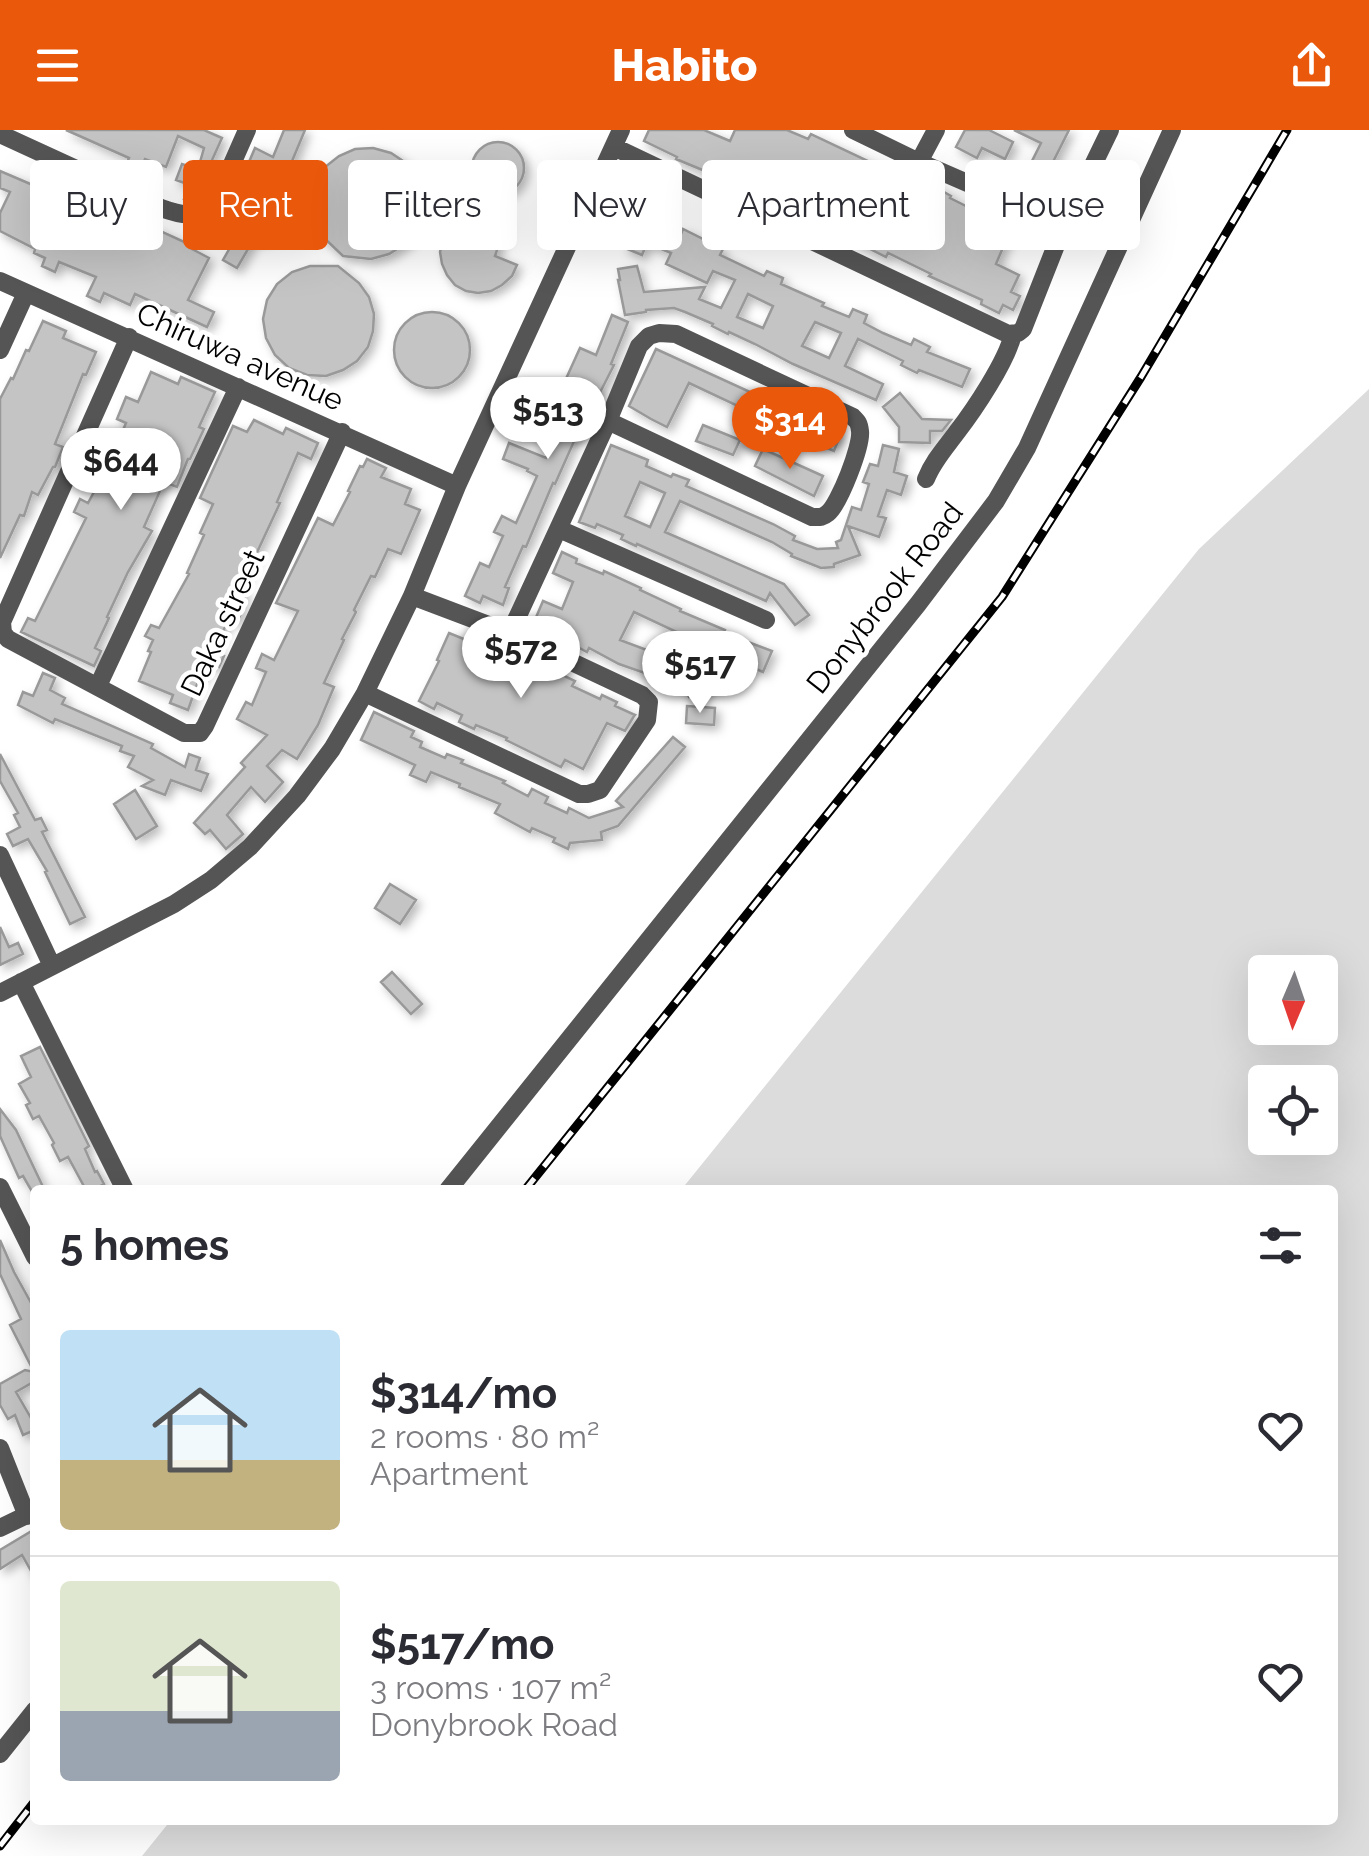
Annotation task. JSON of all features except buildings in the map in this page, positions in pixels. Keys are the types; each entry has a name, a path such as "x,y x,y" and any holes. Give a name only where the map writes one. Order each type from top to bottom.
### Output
{"street":[{"path":"0,134 176,214 196,214 211,209 247,130"},
{"path":"853,130 916,160"},
{"path":"921,160 936,130"},
{"path":"1095,160 1110,130"},
{"name":"Donybrook Road","path":"452,1185 918,604 996,501 1026,448 1172,130"},
{"path":"0,992 174,904 211,880 250,847 332,749 365,694 412,596 457,486 618,138 1008,334 1023,328 1054,250"},
{"name":"Chiruwa avenue","path":"0,280 457,486"},
{"path":"0,350 26,294"},
{"path":"510,633 639,346 649,336 659,332 676,334 852,417 860,429 849,474 831,510 812,517 608,421"},
{"path":"926,479 996,370 1013,334"},
{"path":"129,338 2,622 3,634 8,639 98,686 238,387"},
{"name":"Daka street","path":"98,686 184,734 200,733 342,432"},
{"path":"559,529 766,620"},
{"path":"365,694 578,794 600,790 647,720 648,702 642,695 510,633 412,596"},
{"path":"0,855 52,966"},
{"path":"21,982 122,1185"},
{"path":"0,1188 30,1246"},
{"path":"0,1448 30,1512"},
{"path":"0,1528 30,1514"},
{"path":"0,1754 30,1716"}],"shaded area":[{"path":"1369,389 1369,1856 142,1856 167,1825 1338,1825 1338,1185 685,1185 1199,549"}],"railway":[{"path":"529,1185 1002,597 1141,377 1287,130"},
{"path":"0,1846 30,1807"}]}
